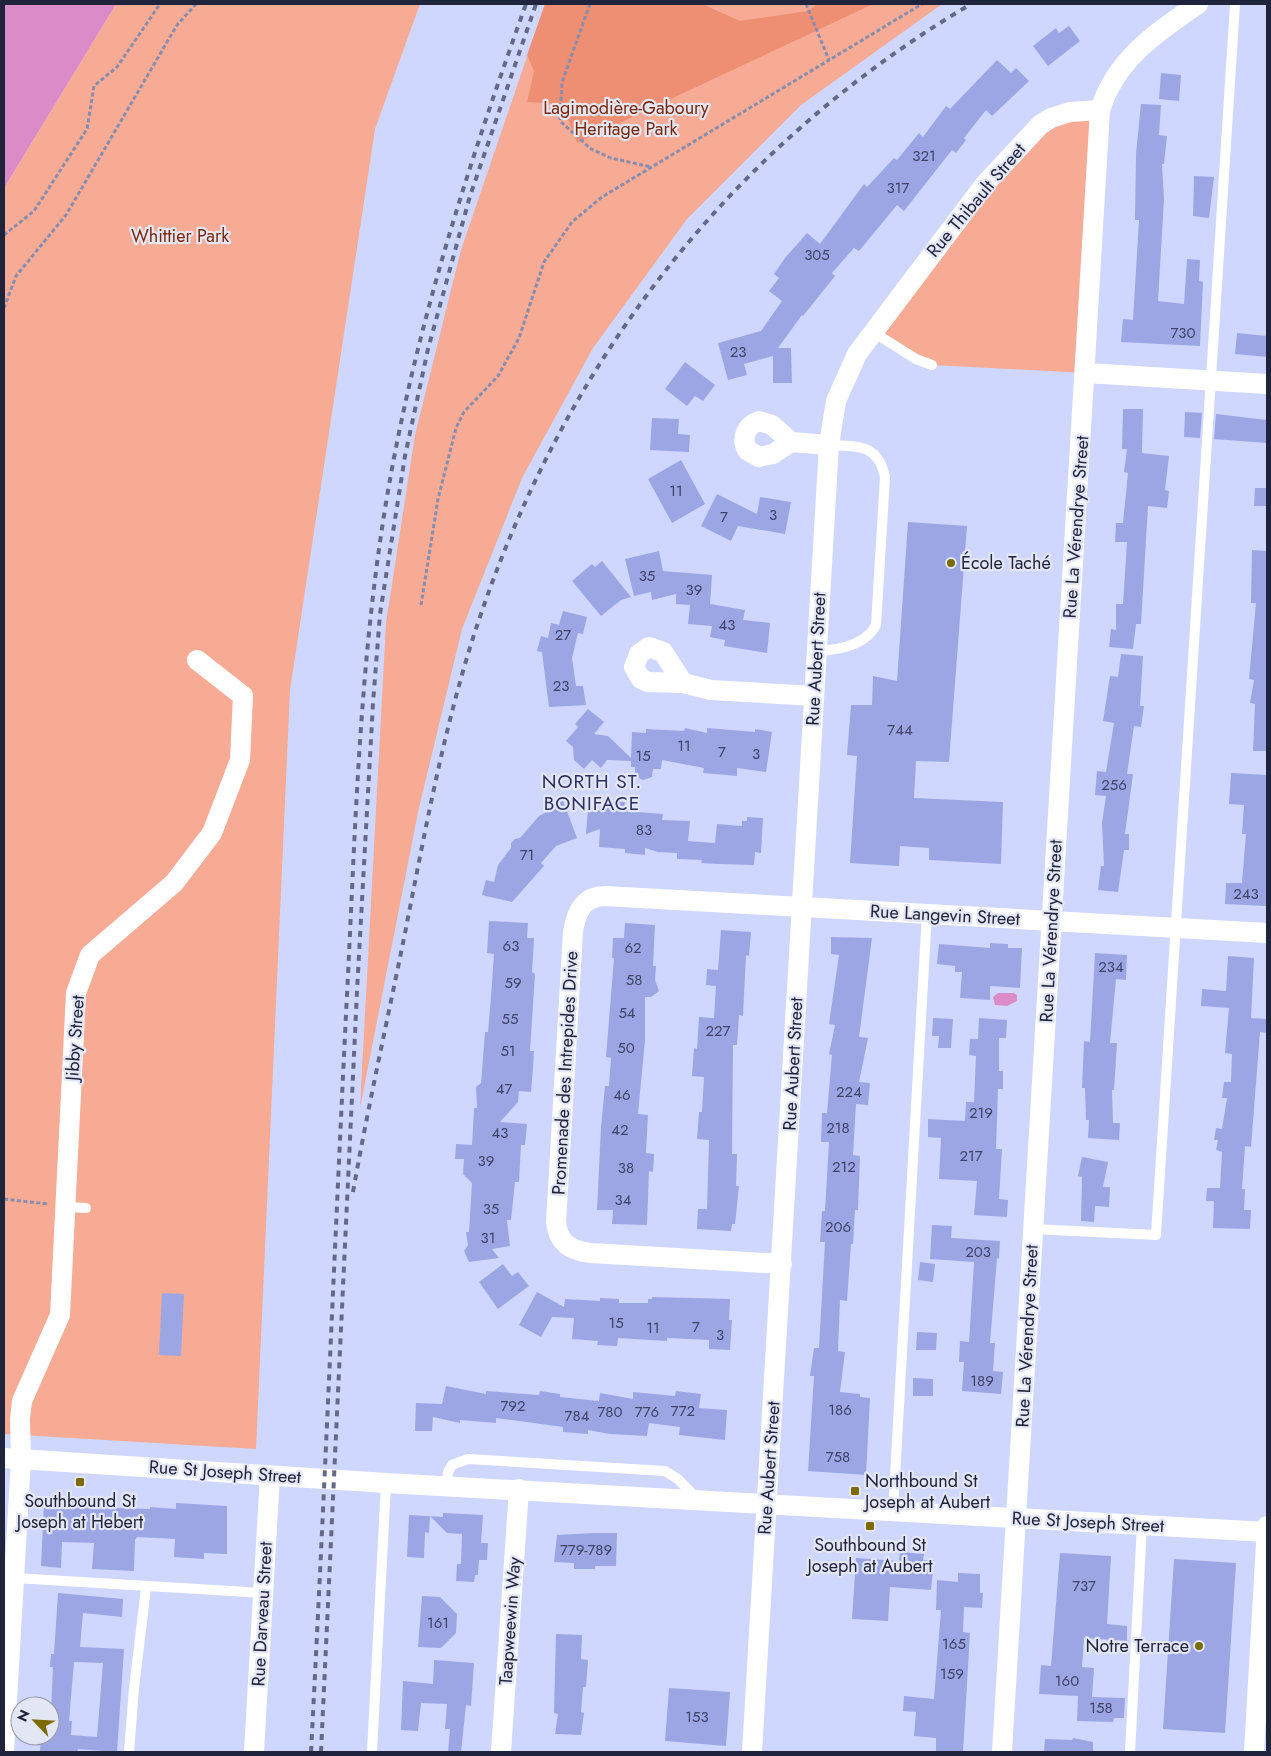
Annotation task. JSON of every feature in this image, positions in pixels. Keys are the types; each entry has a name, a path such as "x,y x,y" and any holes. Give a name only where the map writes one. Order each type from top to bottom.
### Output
{"street":[{"path":"1100,110 1110,86 1136,50 1156,32 1198,4"},
{"name":"Rue Thibault Street","path":"845,377 857,354 985,184 1040,125 1060,114 1100,110"},
{"name":"Rue La Vérendrye Street","path":"1002,1752 1086,373 1100,110"},
{"path":"1086,373 1267,384"},
{"name":"Rue Aubert Street","path":"752,1752 829,445 832,416 845,377"},
{"path":"791,442 829,445"},
{"name":"Jibby Street","path":"4,1752 14,1578 12,1459 22,1401 60,1315 76,993 90,955 174,883 212,833 240,760 243,696 197,660"},
{"path":"683,683 710,690 814,696"},
{"name":"Promenade des Intrepides Drive","path":"782,1264 580,1252 565,1245 560,1238 557,1230 557,1212 573,932 576,917 584,903 597,896 605,896 802,907"},
{"name":"Rue Langevin Street","path":"802,907 1267,934"},
{"name":"Rue St Joseph Street","path":"12,1459 386,1483 1267,1532"},
{"name":"Rue Darveau Street","path":"254,1752 270,1475"},
{"name":"Taapweewin Way","path":"501,1752 519,1489"},
{"path":"1254,1752 1267,1526"}],"lane":[{"path":"1034,1229 1156,1235 1209,380 1235,4"},
{"path":"873,332 916,359 932,365"},
{"path":"817,651 841,650 872,632 876,625 885,477 882,463 875,453 853,446 829,445"},
{"path":"893,1511 927,913"},
{"path":"65,1207 86,1208"},
{"path":"447,1486 448,1472 452,1465 468,1459 654,1469 672,1474 699,1500"},
{"path":"372,1752 386,1483"},
{"path":"1130,1752 1142,1525"},
{"path":"14,1578 146,1588 264,1592"},
{"path":"129,1752 134,1688 146,1588"}],"path":[{"path":"4,235 34,211 87,129 94,86 117,67 160,4"},
{"path":"4,308 16,276 66,214 177,25 196,4"},
{"path":"590,4 562,82 560,121 591,149 612,158 652,167"},
{"path":"806,4 829,60"},
{"path":"421,605 438,499 456,428 464,412 498,376 520,338 544,262 572,222 602,197 922,4"},
{"path":"4,1199 65,1207"}],"green space":[{"name":"Whittier Park","path":"116,4 420,4 375,129 290,690 256,1449 4,1434 4,188"},
{"name":"Lagimodière-Gaboury Heritage Park","path":"545,4 942,4 801,105 687,219 593,348 522,478 462,629 418,812 360,1108 386,623 415,435 461,250"},
{"path":"545,4 702,4 740,21 808,11 818,4 873,4 577,143 562,104 527,102 534,71 527,55"},
{"path":"1100,110 1086,373 932,365 873,332 1040,125"}],"shaded area":[{"path":"4,4 116,4 4,188"},
{"path":"998,993 1014,993 1017,995 1017,1001 1007,1006 995,1005 993,997"}],"building":[{"path":"1069,26 1080,41 1048,66 1033,46 1056,28 1059,33"},
{"path":"997,60 1011,73 1016,68 1029,81 992,116 986,110 964,138 966,140 956,153 952,150 904,211 897,205 859,251 854,248 832,273 835,276 802,315 778,348 791,348 792,383 773,383 773,356 744,364 747,375 728,380 718,343 761,331 782,301 769,291 779,278 774,274 785,258 807,233 820,244 864,184 867,187 894,158 897,160 919,133 923,137 946,106 950,109"},
{"path":"1161,73 1181,75 1179,101 1159,99"},
{"path":"1141,104 1161,105 1159,135 1167,136 1164,164 1162,164 1164,199 1158,301 1184,304 1187,259 1200,260 1199,281 1203,282 1200,346 1121,342 1123,319 1133,320 1139,220 1135,220 1136,154"},
{"path":"1194,176 1214,177 1209,218 1193,216"},
{"path":"1237,333 1267,336 1267,357 1235,354"},
{"path":"685,362 715,385 703,401 695,396 687,406 665,389"},
{"path":"1123,409 1143,409 1142,453 1169,456 1165,490 1169,491 1167,508 1148,506 1141,624 1136,624 1133,649 1109,647 1111,629 1116,630 1116,604 1123,604 1127,542 1115,542 1116,523 1123,523 1128,473 1124,472 1127,449 1122,449"},
{"path":"1185,412 1202,413 1200,438 1184,437"},
{"path":"1216,414 1267,420 1267,443 1214,439"},
{"path":"652,418 679,419 678,434 690,435 689,452 650,450"},
{"path":"681,460 705,504 672,523 648,479"},
{"path":"1255,488 1267,488 1267,506 1254,506"},
{"path":"717,494 757,514 760,497 791,502 785,534 738,526 731,541 701,526"},
{"path":"908,522 967,526 949,762 916,761 914,798 1003,802 1001,864 929,860 929,848 900,846 899,866 850,863 857,756 847,755 851,705 872,705 873,676 897,681"},
{"path":"1252,550 1267,551 1267,751 1253,751 1255,704 1250,703 1254,680 1249,679 1256,603 1251,603"},
{"path":"659,551 663,571 712,575 710,604 745,610 743,620 770,623 767,653 724,646 725,640 710,637 712,626 688,624 690,605 676,604 676,594 652,600 651,592 634,596 625,559"},
{"path":"602,561 631,597 621,600 601,616 572,581 592,564 595,567"},
{"path":"563,611 587,617 583,634 578,633 572,658 576,686 583,686 586,705 549,707 542,652 537,651 541,636 548,638 551,623 559,625"},
{"path":"1121,654 1143,656 1140,706 1144,706 1141,727 1134,726 1127,774 1133,774 1125,834 1129,834 1129,850 1124,850 1118,892 1098,890 1101,866 1104,866 1102,823 1106,796 1095,795 1097,771 1106,772 1114,723 1103,721 1110,676 1118,677"},
{"path":"588,709 604,722 594,734 608,736 631,758 632,732 646,733 646,729 684,731 685,728 707,733 707,728 755,732 755,729 772,732 766,772 737,768 737,776 703,773 704,768 662,760 661,769 653,769 652,777 643,780 635,776 635,767 631,767 631,761 607,760 601,768 592,760 584,769 574,760 573,747 566,741 578,727 575,724"},
{"path":"1231,773 1267,775 1266,906 1225,904 1226,883 1242,883 1246,834 1242,834 1244,805 1229,804"},
{"path":"562,798 577,838 556,846 541,863 544,866 512,902 482,895 486,880 494,882 498,865 511,848 511,843 515,839 520,838 539,816 547,812 545,805"},
{"path":"606,801 625,802 624,811 663,814 662,820 690,821 688,841 715,843 717,824 742,826 742,821 747,821 747,817 763,818 761,853 755,852 754,865 717,864 701,863 702,860 677,859 677,853 658,852 645,848 645,855 625,853 625,849 599,847 600,829 586,834 588,809 606,811"},
{"path":"489,921 528,923 527,938 534,938 532,972 535,974 530,1051 534,1051 531,1092 519,1091 518,1102 500,1122 527,1124 525,1145 521,1145 519,1182 515,1182 511,1220 507,1220 510,1246 492,1249 499,1258 469,1262 464,1251 468,1245 466,1232 469,1232 472,1183 463,1174 464,1159 455,1159 456,1144 472,1145 474,1108 477,1108 476,1087 481,1083 485,1032 488,1032 494,954 487,953"},
{"path":"625,923 655,925 653,966 656,966 655,980 659,991 651,997 645,997 645,1040 638,1114 648,1115 646,1153 654,1154 653,1172 649,1171 647,1225 612,1224 613,1210 597,1210 601,1127 605,1086 609,1086 611,1058 606,1057 614,958 612,958 613,938 624,938"},
{"path":"721,930 751,932 749,956 746,955 743,1016 739,1015 737,1045 733,1045 732,1154 737,1154 736,1186 739,1186 735,1224 732,1224 731,1231 697,1229 698,1209 707,1209 709,1140 697,1139 699,1112 702,1112 704,1077 692,1076 694,1048 697,1049 699,1017 714,1018 716,986 706,985 707,969 718,970"},
{"path":"831,937 872,938 859,1037 868,1038 859,1082 870,1083 868,1105 856,1104 853,1155 860,1156 858,1210 855,1210 847,1301 840,1300 838,1351 845,1352 840,1392 860,1394 860,1397 870,1398 866,1475 808,1471 814,1376 810,1376 814,1348 819,1348 825,1242 820,1242 822,1211 825,1211 829,1142 821,1142 822,1113 827,1113 832,1055 829,1054 835,1025 829,1024 839,955 831,954"},
{"path":"990,943 1008,944 1008,948 1022,948 1020,988 990,986 990,1000 960,998 962,972 955,972 955,966 937,964 939,944 990,948"},
{"path":"1095,953 1127,955 1126,980 1116,979 1110,1043 1117,1043 1114,1090 1112,1090 1113,1123 1120,1123 1119,1140 1088,1138 1089,1120 1086,1120 1085,1088 1082,1088 1084,1041 1090,1042"},
{"path":"1228,956 1254,958 1251,1018 1267,1019 1267,1033 1260,1032 1251,1147 1245,1146 1242,1189 1245,1189 1244,1210 1251,1210 1250,1229 1213,1228 1214,1201 1206,1201 1207,1188 1220,1188 1222,1152 1216,1150 1218,1140 1214,1140 1216,1128 1222,1129 1227,1098 1222,1098 1224,1082 1231,1082 1232,1054 1225,1053 1229,1008 1201,1006 1202,989 1226,991"},
{"path":"933,1018 953,1019 951,1048 938,1048 939,1036 932,1036"},
{"path":"979,1018 1007,1020 1006,1038 999,1038 999,1071 1003,1071 1003,1089 998,1089 996,1149 1002,1149 999,1199 1008,1200 1007,1217 974,1215 977,1181 939,1179 941,1138 928,1137 928,1119 965,1121 966,1102 974,1102 976,1056 969,1055 970,1039 978,1039"},
{"path":"1082,1157 1108,1162 1103,1187 1110,1187 1109,1207 1095,1206 1094,1222 1081,1221 1082,1177 1078,1176"},
{"path":"932,1225 952,1226 951,1238 1000,1241 990,1343 995,1343 993,1371 1003,1372 1001,1394 962,1391 964,1362 959,1362 960,1341 969,1342 974,1262 930,1259"},
{"path":"920,1262 935,1264 933,1282 918,1280"},
{"path":"503,1264 512,1276 518,1272 529,1286 498,1309 479,1282"},
{"path":"537,1292 564,1307 565,1299 600,1301 600,1298 619,1299 619,1303 648,1303 648,1299 652,1299 652,1297 730,1299 729,1320 732,1320 730,1350 709,1349 709,1340 667,1338 667,1341 618,1338 617,1346 597,1345 598,1341 572,1339 574,1318 552,1317 541,1337 519,1325"},
{"path":"162,1293 184,1294 181,1356 159,1355"},
{"path":"917,1332 937,1333 936,1350 916,1350"},
{"path":"913,1378 933,1379 933,1396 913,1396"},
{"path":"446,1386 486,1394 486,1391 539,1395 540,1391 560,1394 560,1397 599,1401 600,1393 633,1399 633,1392 675,1396 676,1391 701,1394 699,1408 727,1410 725,1440 679,1435 680,1427 649,1423 647,1436 610,1434 588,1430 588,1434 563,1432 563,1427 496,1418 496,1423 460,1420 460,1423 433,1417 432,1431 415,1431 416,1403 442,1404"},
{"path":"70,1500 88,1501 87,1507 176,1509 176,1503 227,1506 227,1554 204,1553 204,1559 174,1557 175,1539 137,1537 135,1540 134,1571 92,1569 94,1543 62,1542 61,1568 41,1566 44,1503 70,1504"},
{"path":"443,1513 483,1515 481,1543 488,1543 487,1560 479,1560 478,1575 475,1575 474,1582 456,1581 457,1564 461,1564 462,1534 447,1533 430,1516 443,1517"},
{"path":"409,1515 430,1516 429,1533 425,1532 424,1558 407,1557"},
{"path":"617,1533 616,1566 574,1569 574,1563 554,1562 557,1535"},
{"path":"900,1552 924,1554 923,1560 934,1560 931,1590 890,1587 888,1621 852,1619 856,1558 899,1561"},
{"path":"1060,1553 1111,1556 1107,1624 1127,1626 1127,1641 1084,1638 1082,1667 1094,1668 1092,1697 1125,1698 1124,1718 1114,1718 1113,1722 1077,1721 1078,1696 1039,1694 1041,1665 1051,1666"},
{"name":"Notre Terrace","path":"1174,1559 1236,1563 1225,1733 1163,1729"},
{"path":"958,1573 980,1574 980,1593 983,1593 982,1608 964,1607 963,1632 970,1633 963,1752 936,1752 936,1738 914,1736 916,1712 903,1711 904,1696 934,1699 941,1610 936,1610 937,1580 958,1582"},
{"path":"58,1593 123,1599 122,1617 83,1613 80,1647 124,1649 117,1752 78,1749 77,1752 40,1751 40,1746 60,1746 60,1696 52,1696 53,1667 50,1667 51,1654 54,1654","holes":["74,1662 103,1663 97,1737 71,1735 72,1721 69,1721"]},
{"path":"422,1596 440,1597 457,1614 456,1633 441,1648 418,1647"},
{"path":"556,1634 582,1635 581,1659 588,1660 586,1687 583,1687 581,1712 584,1713 581,1735 555,1734 558,1714 554,1713"},
{"path":"434,1660 474,1663 471,1706 466,1705 461,1752 448,1752 450,1729 445,1729 447,1704 421,1703 418,1731 401,1730 403,1681 433,1684"},
{"path":"669,1688 730,1692 726,1746 665,1741"},
{"path":"1073,1738 1093,1742 1093,1752 1044,1752 1045,1739 1072,1740"}],"railway":[{"path":"311,1752 355,824 363,698 376,572 397,444 426,316 463,190 526,4"},
{"path":"321,1752 357,991 373,703 380,614 405,456 428,349 470,196 536,4"},
{"path":"353,1192 426,825 452,712 473,638 509,539 553,446 604,357 663,274 729,197 802,126 883,62 971,4"}],"place":[{"name":"École Taché","path":"951,563"},
{"name":"Southbound St Joseph at Hebert","path":"80,1482"},
{"name":"Northbound St Joseph at Aubert","path":"855,1491"},
{"name":"Southbound St Joseph at Aubert","path":"870,1526"},
{"name":"Notre Terrace","path":"1199,1646"}],"district":[{"name":"NORTH ST. BONIFACE","path":"592,792"}]}
